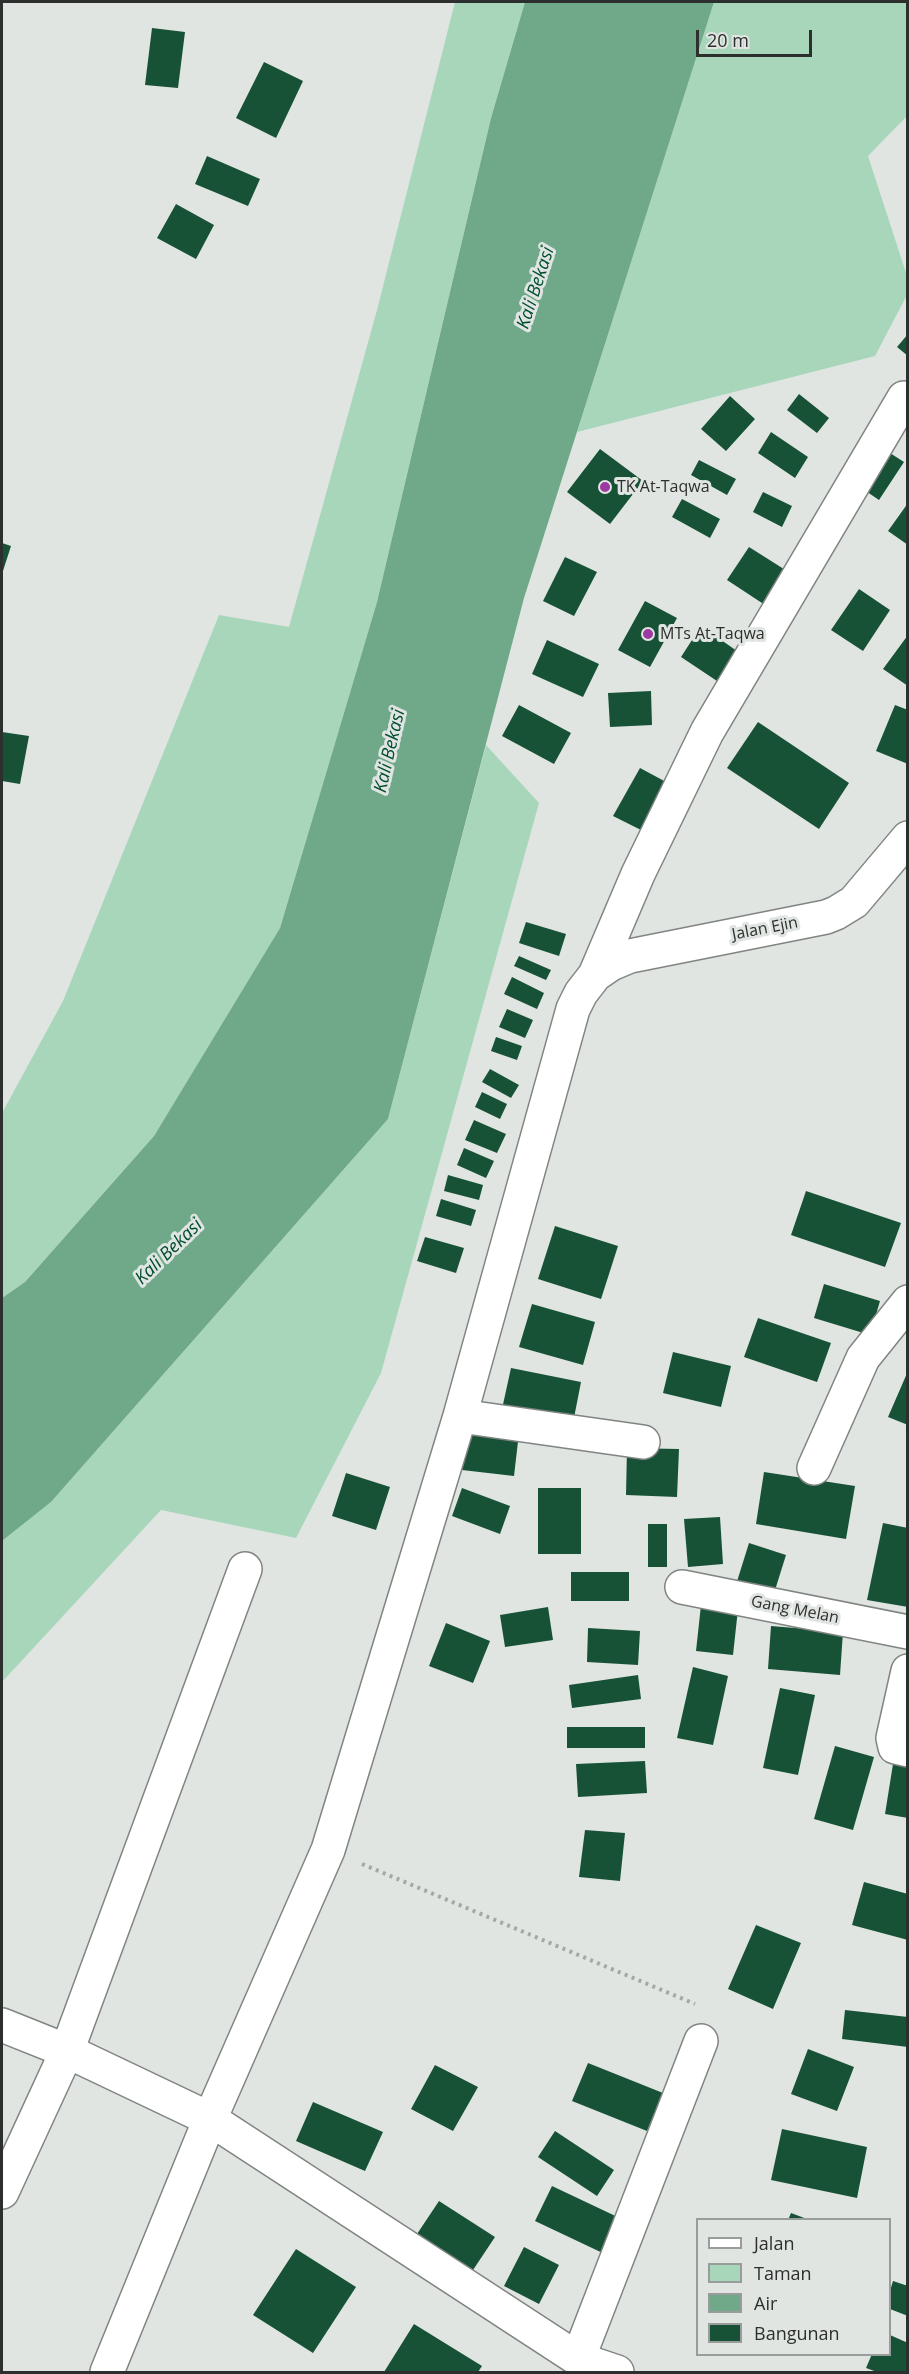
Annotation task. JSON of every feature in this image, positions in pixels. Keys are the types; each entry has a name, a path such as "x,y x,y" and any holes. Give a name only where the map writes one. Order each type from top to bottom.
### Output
{"street":[{"path":"107,2373 210,2119 328,1850 460,1416 573,1009 581,993 595,975 638,874 707,732 904,398"},
{"name":"Jalan Ejin","path":"595,975 611,964 630,956 826,917 836,913 854,902 908,838"},
{"path":"814,1468 863,1358 908,1302"},
{"path":"460,1416 644,1442"},
{"path":"2,2192 67,2051 245,1569"},
{"name":"Gang Melan","path":"682,1587 908,1632"},
{"path":"908,1671 893,1742 899,1749 908,1750"},
{"path":"2,2025 67,2051 210,2119 578,2359 618,2373"},
{"path":"578,2359 701,2040"}],"path":[{"path":"328,1850 696,2004 704,2017 701,2040"}],"green space":[{"path":"455,2 525,2 491,118 377,602 280,928 154,1136 25,1282 2,1298 2,1113 63,1001 219,615 289,627 377,310"},
{"path":"714,2 907,2 907,116 868,156 907,276 907,295 875,356 577,432"},
{"path":"486,745 539,803 381,1373 296,1538 161,1510 2,1682 2,1541 51,1502 388,1119"}],"water":[{"name":"Kali Bekasi","path":"525,2 714,2 524,598 388,1119 51,1502 2,1541 2,1298 25,1282 154,1136 280,928 377,602 491,118"}],"building":[{"path":"152,28 185,32 178,88 145,85"},
{"path":"264,62 303,81 276,138 236,118"},
{"path":"207,156 260,179 248,206 195,184"},
{"path":"176,204 214,225 196,259 157,238"},
{"path":"908,334 908,356 897,347"},
{"path":"799,394 829,418 817,433 787,410"},
{"path":"730,396 755,419 726,451 701,429"},
{"path":"771,432 808,457 795,478 758,453"},
{"path":"879,446 904,462 879,500 854,483"},
{"name":"TK At-Taqwa","path":"600,449 643,481 610,524 567,492"},
{"path":"699,460 736,479 727,495 691,475"},
{"path":"763,492 792,506 782,527 753,512"},
{"path":"682,499 720,519 710,538 672,517"},
{"path":"908,503 908,545 888,531"},
{"path":"2,543 11,546 2,574"},
{"path":"749,547 787,571 765,605 727,580"},
{"path":"565,557 597,572 574,616 543,601"},
{"path":"859,589 890,610 863,651 831,630"},
{"name":"MTs At-Taqwa","path":"645,601 677,618 650,667 618,650"},
{"name":"MTs At-Taqwa","path":"701,626 737,651 717,681 681,657"},
{"path":"908,635 908,686 883,669"},
{"path":"547,640 599,664 583,697 532,674"},
{"path":"651,691 652,725 610,727 608,693"},
{"path":"519,705 571,733 554,764 502,736"},
{"path":"895,705 908,710 908,764 876,751"},
{"path":"758,722 849,783 819,829 727,768"},
{"path":"2,732 29,736 20,784 2,781"},
{"path":"640,768 668,783 643,831 613,816"},
{"path":"526,922 566,934 559,956 519,943"},
{"path":"519,956 551,970 546,980 514,966"},
{"path":"512,977 544,993 537,1009 504,994"},
{"path":"507,1009 533,1020 525,1038 499,1027"},
{"path":"496,1037 522,1046 517,1060 491,1051"},
{"path":"490,1069 519,1085 511,1098 482,1082"},
{"path":"482,1092 507,1104 500,1119 475,1107"},
{"path":"474,1120 506,1134 497,1153 465,1140"},
{"path":"464,1148 494,1161 486,1178 457,1165"},
{"path":"448,1175 483,1185 479,1200 444,1191"},
{"path":"806,1191 901,1223 885,1267 791,1235"},
{"path":"441,1199 476,1210 471,1226 436,1216"},
{"path":"555,1226 618,1246 601,1299 538,1279"},
{"path":"425,1237 464,1248 456,1273 417,1261"},
{"path":"824,1284 880,1301 870,1335 814,1318"},
{"path":"532,1304 595,1322 583,1365 519,1347"},
{"path":"758,1318 831,1343 817,1382 744,1357"},
{"path":"673,1352 731,1366 721,1407 663,1393"},
{"path":"511,1368 581,1382 573,1423 502,1409"},
{"path":"908,1371 908,1425 888,1417"},
{"path":"468,1427 519,1433 514,1476 462,1470"},
{"path":"627,1448 679,1449 677,1497 626,1495"},
{"path":"764,1472 855,1486 846,1539 756,1524"},
{"path":"346,1473 390,1487 376,1530 332,1516"},
{"path":"462,1488 510,1506 500,1534 452,1516"},
{"path":"538,1488 581,1488 581,1554 538,1554"},
{"path":"720,1517 723,1564 688,1567 684,1519"},
{"path":"883,1523 908,1528 908,1607 867,1600"},
{"path":"648,1524 667,1524 667,1567 648,1567"},
{"path":"749,1543 786,1555 771,1603 734,1591"},
{"path":"571,1572 629,1572 629,1601 571,1601"},
{"path":"701,1605 738,1609 733,1655 696,1651"},
{"path":"548,1607 553,1640 505,1647 500,1615"},
{"path":"446,1623 490,1641 473,1683 429,1666"},
{"path":"771,1626 843,1632 840,1675 768,1669"},
{"path":"588,1628 640,1631 638,1665 587,1662"},
{"path":"693,1667 728,1676 713,1745 677,1738"},
{"path":"638,1675 641,1699 572,1708 569,1685"},
{"path":"780,1688 815,1695 798,1775 763,1768"},
{"path":"567,1727 645,1727 645,1748 567,1748"},
{"path":"835,1746 874,1757 853,1830 814,1819"},
{"path":"645,1761 647,1793 578,1797 576,1764"},
{"path":"893,1764 908,1767 908,1818 885,1814"},
{"path":"585,1830 625,1833 620,1881 579,1877"},
{"path":"864,1882 908,1894 908,1940 852,1925"},
{"path":"756,1925 801,1943 773,2009 728,1989"},
{"path":"845,2010 908,2017 908,2047 842,2039"},
{"path":"808,2049 854,2067 837,2111 791,2094"},
{"path":"588,2063 663,2093 647,2131 572,2101"},
{"path":"435,2065 478,2087 453,2131 411,2109"},
{"path":"313,2102 383,2132 365,2171 296,2141"},
{"path":"782,2129 867,2147 857,2198 771,2180"},
{"path":"555,2131 614,2170 597,2196 538,2157"},
{"path":"552,2186 626,2221 609,2256 535,2221"},
{"path":"439,2201 495,2237 469,2276 413,2240"},
{"path":"791,2213 804,2218 789,2218"},
{"path":"524,2247 559,2265 539,2304 504,2286"},
{"path":"296,2249 356,2287 313,2353 253,2315"},
{"path":"893,2281 908,2286 908,2316 891,2309"},
{"path":"414,2324 482,2366 478,2372 384,2372"},
{"path":"891,2335 908,2343 908,2372 877,2372 866,2368 871,2356 891,2356"}],"place":[{"name":"TK At-Taqwa","path":"605,487"},
{"name":"MTs At-Taqwa","path":"648,634"}]}
